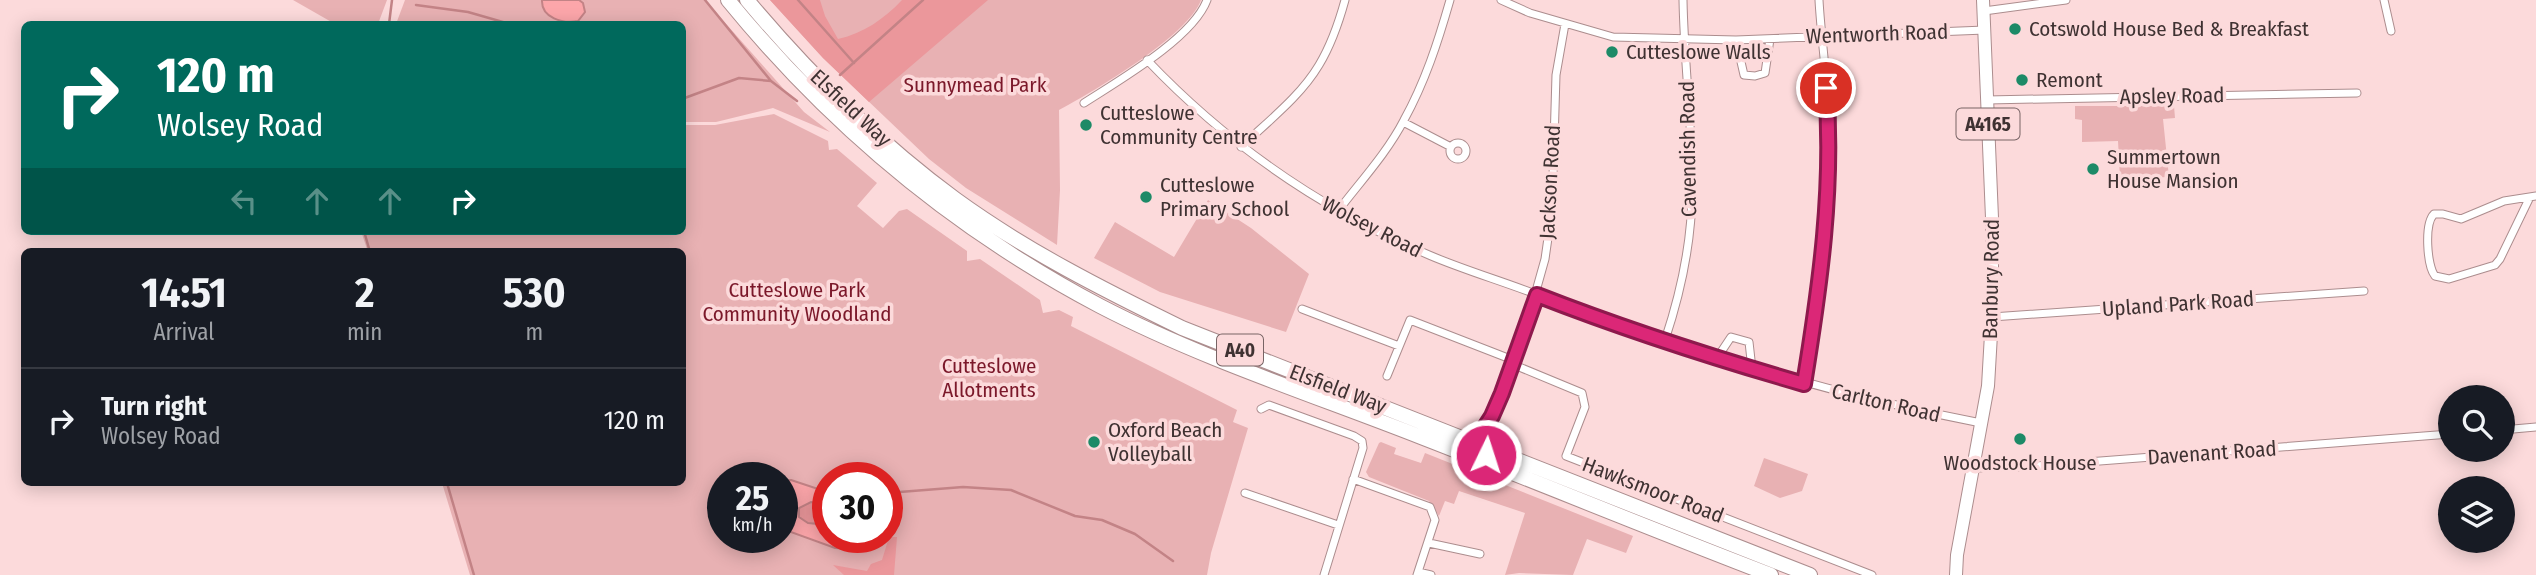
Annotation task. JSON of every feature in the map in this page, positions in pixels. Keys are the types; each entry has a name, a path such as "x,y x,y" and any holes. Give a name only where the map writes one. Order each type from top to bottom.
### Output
{"highway":[{"name":"Elsfield Way","path":"728,0 763,43 830,112 916,188 1043,273 1102,307 1176,341 1770,575"},
{"name":"Elsfield Way","path":"747,0 807,68 924,176 1018,240 1109,293 1182,328 1810,575"}],"main road":[{"name":"Banbury Road","path":"1956,575 1957,555 1988,386 1992,317 1992,218 1983,5"},
{"name":"Banbury Road","path":"1950,575 1957,555"}],"street":[{"path":"1084,103 1185,32 1204,9 1207,0"},
{"path":"1241,147 1298,92 1318,66 1331,40 1345,0"},
{"path":"1338,211 1403,122 1437,44 1450,0"},
{"name":"Wentworth Road","path":"1501,0 1530,13 1613,37 1736,40 1985,30"},
{"name":"Cavendish Road","path":"1665,340 1678,300 1691,212 1683,0"},
{"path":"1804,384 1818,297 1827,195 1828,111 1819,0"},
{"path":"1983,5 2066,0"},
{"path":"2384,0 2393,27"},
{"name":"Jackson Road","path":"1483,446 1483,430 1492,416 1537,295 1552,210 1556,75 1565,24"},
{"path":"1736,40 1744,75 1755,76 1765,73 1770,39"},
{"name":"Wolsey Road","path":"1147,61 1186,100 1241,147 1299,188 1338,211 1429,256 1595,317"},
{"name":"Apsley Road","path":"1987,100 2357,93"},
{"path":"1403,122 1451,147"},
{"path":"2532,197 2495,265 2449,279 2435,276 2430,269 2428,223 2434,214 2461,219 2504,201 2532,197"},
{"name":"Upland Park Road","path":"1992,317 2364,291"},
{"path":"1302,309 1399,346"},
{"name":"Carlton Road","path":"1595,317 1804,384 1883,404 1981,423"},
{"path":"1387,376 1410,320 1513,362"},
{"path":"1717,358 1731,337 1749,342 1752,369"},
{"name":"Hawksmoor Road","path":"1513,362 1582,393 1585,407 1566,456 1872,575"},
{"path":"1261,409 1269,405 1362,441 1363,447 1324,575"},
{"path":"1492,416 1492,435 1508,456"},
{"path":"2515,429 2536,427"},
{"name":"Davenant Road","path":"1973,468 2021,467 2438,435"},
{"path":"1483,446 1491,464"},
{"path":"1353,479 1430,507 1435,520 1417,574 1431,575"},
{"path":"1245,492 1338,524"},
{"path":"1429,542 1480,554"}],"green space":[{"path":"293,0 387,0 379,21 330,21"},
{"path":"405,0 705,0 804,112 830,132 773,108 716,122 686,122 686,21 397,21"},
{"name":"Sunnymead Park","path":"770,0 1201,0 1193,14 1160,45 1116,77 1059,110 1060,190 1057,245 966,188 929,159 823,58"},
{"path":"2075,106 2174,106 2175,118 2163,119 2169,177 2120,179 2118,141 2082,142 2082,120 2075,119"},
{"path":"774,114 828,141 829,150 837,149 877,183 857,206 883,228 899,211 907,209 967,251 967,261 980,259 1040,300 1043,313 1059,310 1073,317 1071,326 1237,410 1233,422 1248,428 1207,575 470,575 443,486 686,486 686,248 367,248 362,235 686,235 686,125 715,125"},
{"path":"1208,200 1251,228 1309,274 1286,332 1160,292 1094,258 1115,222 1174,257"},
{"path":"1381,442 1396,448 1394,454 1421,463 1425,453 1633,536 1626,553 1587,539 1573,575 1505,575 1525,513 1459,491 1454,504 1445,501 1439,516 1429,501 1369,477 1366,472"},
{"path":"1764,458 1808,474 1802,491 1780,498 1754,486"}],"shaded area":[{"path":"542,0 579,0 583,3 585,12 578,21 563,21 549,15"},
{"path":"770,0 820,0 825,16 838,39 873,24 902,0 988,0 869,102 823,58"},
{"path":"798,482 812,487 812,502 799,508 799,517 812,523 812,540 798,535"},
{"path":"812,502 812,523 799,517 799,508"},
{"path":"884,553 896,553 894,575 844,575 833,565 867,571 871,564 882,560"}],"waterway":[{"path":"389,21 392,0"},
{"path":"705,0 771,81 797,101"},
{"path":"798,0 854,63"},
{"path":"840,75 923,0"},
{"path":"416,5 468,12 500,21"},
{"path":"686,98 739,78 771,81"},
{"path":"365,235 369,248"},
{"path":"448,486 474,575"},
{"path":"903,492 963,487 1011,490 1075,516 1102,520 1135,534 1173,561"}],"place":[{"name":"Cotswold House Bed & Breakfast","path":"2015,29"},
{"name":"Cutteslowe Walls","path":"1612,52"},
{"name":"Remont","path":"2022,80"},
{"name":"Cutteslowe Community Centre","path":"1086,125"},
{"name":"Summertown House Mansion","path":"2093,169"},
{"name":"Cutteslowe Primary School","path":"1146,197"},
{"name":"Woodstock House","path":"2020,439"},
{"name":"Oxford Beach Volleyball","path":"1094,442"}],"route":[{"path":"1486,455 1483,430 1502,393 1537,295 1717,358 1804,384 1818,297 1825,224 1828,111 1826,88"}],"park label":[{"name":"Cutteslowe Park Community Woodland","path":"797,302"},
{"name":"Cutteslowe Allotments","path":"989,378"}]}
